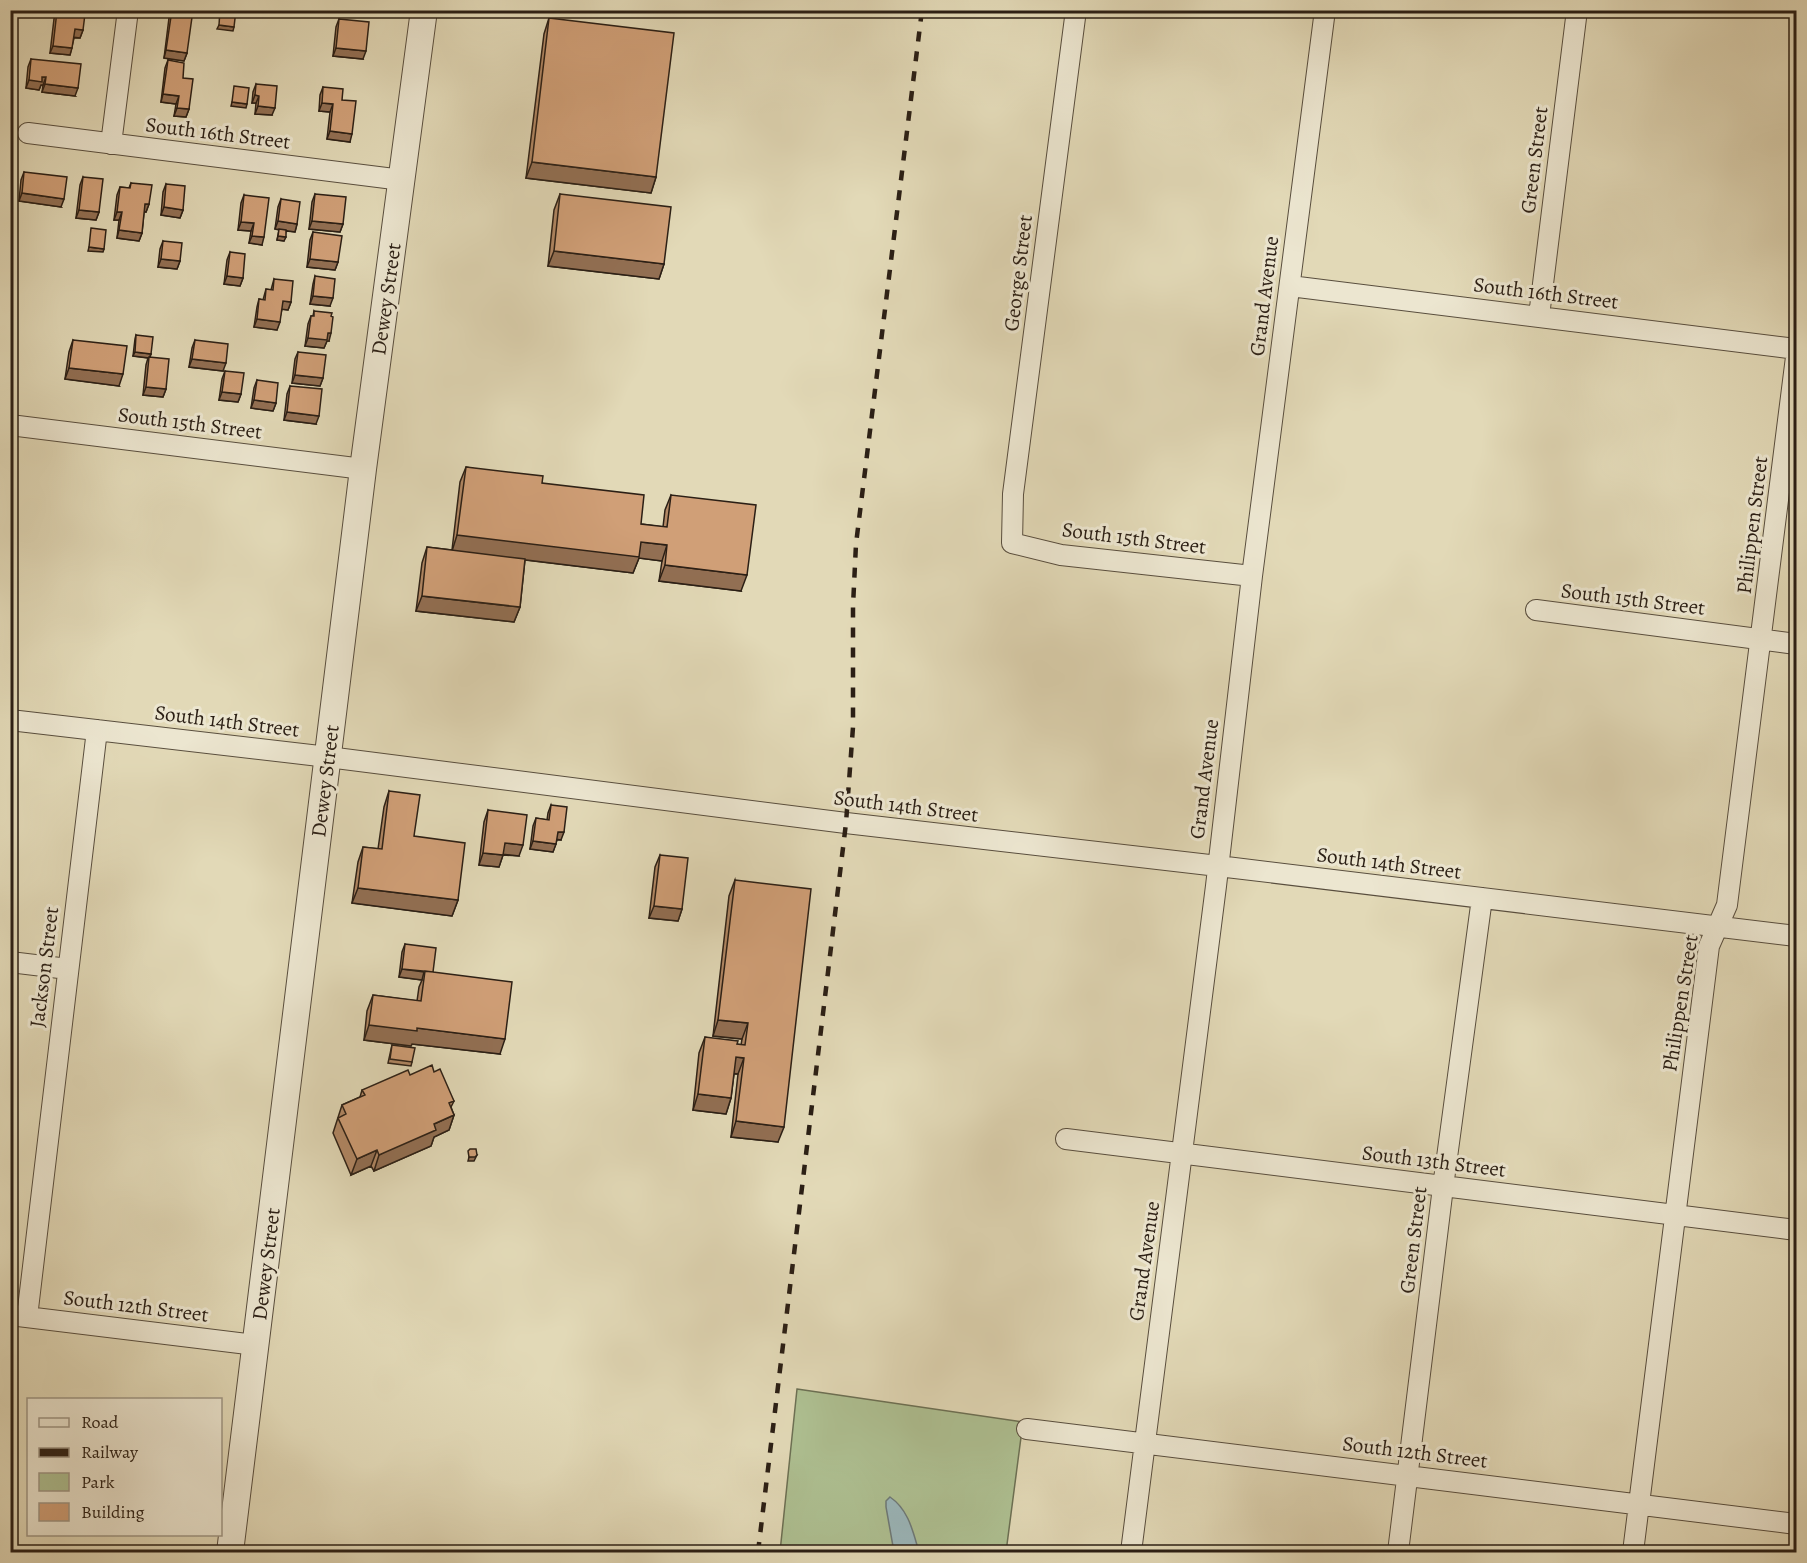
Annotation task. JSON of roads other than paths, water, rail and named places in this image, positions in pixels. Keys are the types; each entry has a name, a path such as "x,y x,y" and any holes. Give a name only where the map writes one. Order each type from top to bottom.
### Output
{"street":[{"path":"111,144 128,10"},
{"name":"Dewey Street","path":"230,1552 363,469 424,10"},
{"name":"George Street","path":"1012,543 1013,494 1076,10"},
{"name":"Grand Avenue","path":"1131,1552 1325,10"},
{"name":"Green Street","path":"1539,316 1576,10"},
{"name":"South 16th Street","path":"28,133 402,180"},
{"name":"South 16th Street","path":"1290,286 1797,349"},
{"name":"Philippen Street","path":"1633,1552 1709,946 1727,905 1797,357"},
{"name":"South 15th Street","path":"10,425 363,469"},
{"name":"South 15th Street","path":"1012,543 1061,555 1252,576"},
{"name":"South 15th Street","path":"1536,610 1797,644"},
{"name":"South 14th Street","path":"10,720 328,757 846,823 1797,936"},
{"name":"Jackson Street","path":"19,1316 68,969 96,730"},
{"name":"Green Street","path":"1398,1552 1443,1187 1482,898"},
{"path":"10,962 68,969"},
{"name":"South 13th Street","path":"1066,1139 1797,1230"},
{"name":"South 12th Street","path":"19,1316 256,1345"},
{"name":"South 12th Street","path":"1027,1429 1797,1524"}],"water":[{"path":"890,1497 906,1515 919,1552 894,1552 886,1507 886,1501"}],"railway":[{"path":"758,1552 846,823 853,727 853,606 856,544 922,10"}]}
